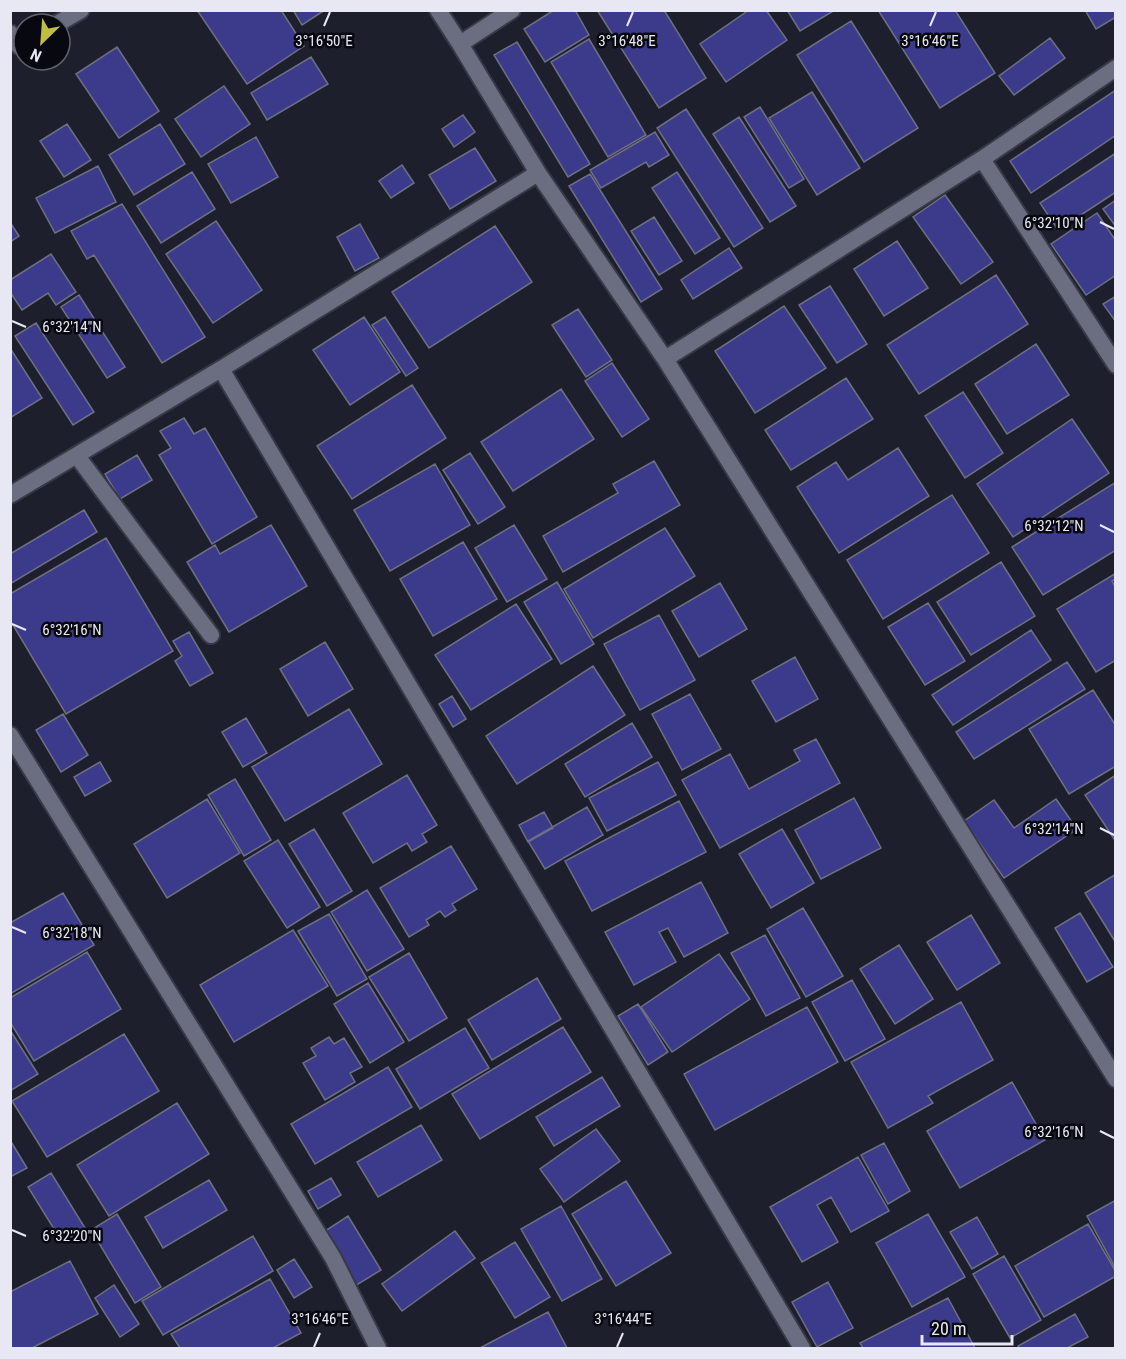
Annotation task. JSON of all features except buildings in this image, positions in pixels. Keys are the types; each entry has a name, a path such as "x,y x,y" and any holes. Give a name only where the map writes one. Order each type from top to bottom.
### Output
{"street":[{"path":"438,10 538,173 664,359 1116,1079"},
{"path":"460,44 512,10"},
{"path":"664,359 982,159 1116,68"},
{"path":"982,159 1116,365"},
{"path":"10,495 221,369 538,173"},
{"path":"221,369 802,1348"},
{"path":"77,456 211,635"},
{"path":"10,735 333,1258 378,1348"}]}
